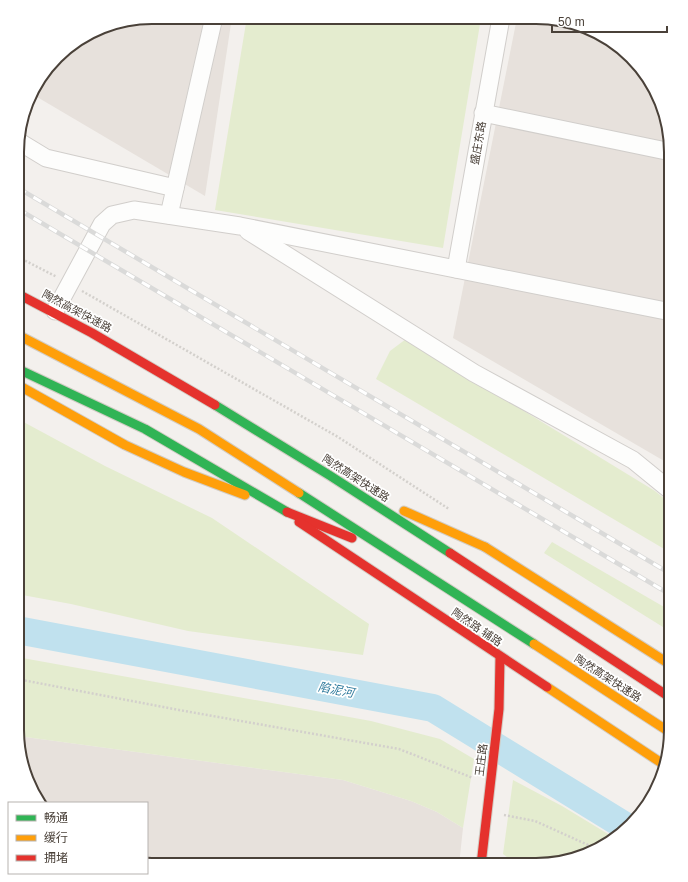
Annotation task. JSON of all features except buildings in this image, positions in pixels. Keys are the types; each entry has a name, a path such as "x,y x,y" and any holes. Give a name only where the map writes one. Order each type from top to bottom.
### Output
{"main road":[{"path":"24,288 55,311"},
{"name":"陶然高架快速路","path":"24,297 55,311 285,447 664,693"},
{"name":"陶然高架快速路","path":"24,338 199,429 401,558 664,729"},
{"path":"24,372 145,429 279,508"},
{"path":"24,388 125,445 184,472 279,508 401,558"},
{"path":"199,429 231,461"},
{"path":"247,477 279,508"},
{"path":"343,484 484,547 664,661"},
{"name":"陶然路 辅路","path":"279,508 500,657 660,762"},
{"name":"王庄路","path":"481,858 499,709 500,657"}],"street":[{"path":"169,215 212,24"},
{"name":"盛庄东路","path":"456,269 500,24"},
{"path":"483,113 664,151"},
{"path":"24,145 46,158 176,188"},
{"path":"55,311 102,224 112,215 134,210 240,226 664,311"},
{"path":"240,226 474,373 633,460 664,485"}],"path":[{"path":"24,260 69,284 338,437 454,513"},
{"path":"24,680 179,710 399,749 490,784"},
{"path":"487,811 535,821 590,846"}],"shaded area":[{"path":"152,24 231,24 205,196 37,97 41,88 56,68 68,56 88,41 119,28"},
{"path":"516,24 553,25 569,28 593,37 627,61 638,74 654,103 660,119 663,135 664,461 453,338"},
{"path":"24,737 343,780 411,801 437,812 463,828 460,858 148,858 148,802 46,802 34,779 28,763"}],"green space":[{"path":"246,24 480,24 443,248 215,210"},
{"path":"406,339 655,491 664,498 664,549 376,379 390,351"},
{"path":"24,422 105,466 212,518 369,624 363,655 188,631 71,604 24,595"},
{"path":"552,542 664,607 664,628 544,553"},
{"path":"24,658 371,721 440,739 474,759 463,828 437,812 411,801 343,780 24,737"},
{"path":"513,780 562,806 610,835 585,848 561,856 544,858 508,858 503,854"}],"waterway":[{"name":"陷泥河","path":"24,631 433,708 623,825"}],"railway":[{"path":"24,192 664,570"},
{"path":"24,213 664,591"}],"traffic: fast":[{"path":"24,372 145,429 287,512"},
{"path":"215,405 329,475 450,553"},
{"path":"299,493 534,644"}],"traffic: slow":[{"path":"24,338 199,429 299,493"},
{"path":"24,388 125,445 184,472 245,495"},
{"path":"404,511 485,547"},
{"path":"485,547 664,661"},
{"path":"534,644 664,728"},
{"path":"547,687 660,762"}],"traffic: jam":[{"path":"24,297 92,333 215,405"},
{"path":"287,512 352,538"},
{"path":"299,522 547,687"},
{"path":"450,553 664,693"},
{"path":"482,858 499,709 500,657"}]}
